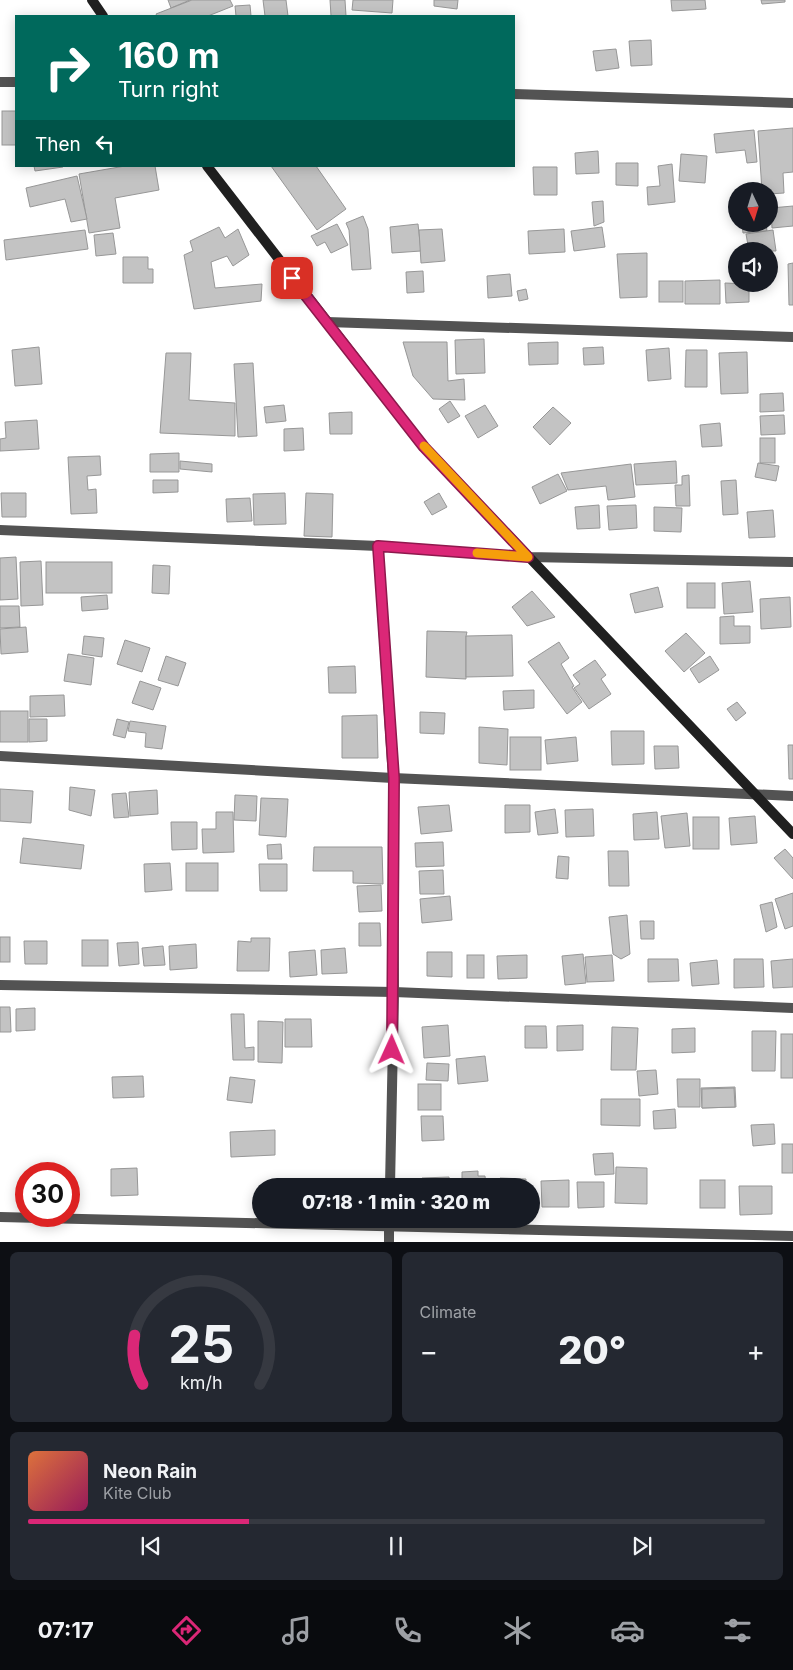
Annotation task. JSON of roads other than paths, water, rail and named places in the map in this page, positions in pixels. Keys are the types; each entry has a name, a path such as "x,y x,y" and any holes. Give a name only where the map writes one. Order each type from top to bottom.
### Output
{"main road":[{"path":"92,0 102,15"},
{"path":"208,167 424,447 793,834"}],"street":[{"path":"0,82 15,82"},
{"path":"515,94 793,103"},
{"path":"327,322 793,337"},
{"path":"0,530 378,546 528,557 793,562"},
{"path":"378,546 394,778 394,992 390,1178"},
{"path":"0,756 394,778 793,796"},
{"path":"0,985 394,992 793,1008"},
{"path":"0,1217 252,1220"},
{"path":"540,1227 793,1236"},
{"path":"389,1228 389,1242"}]}
